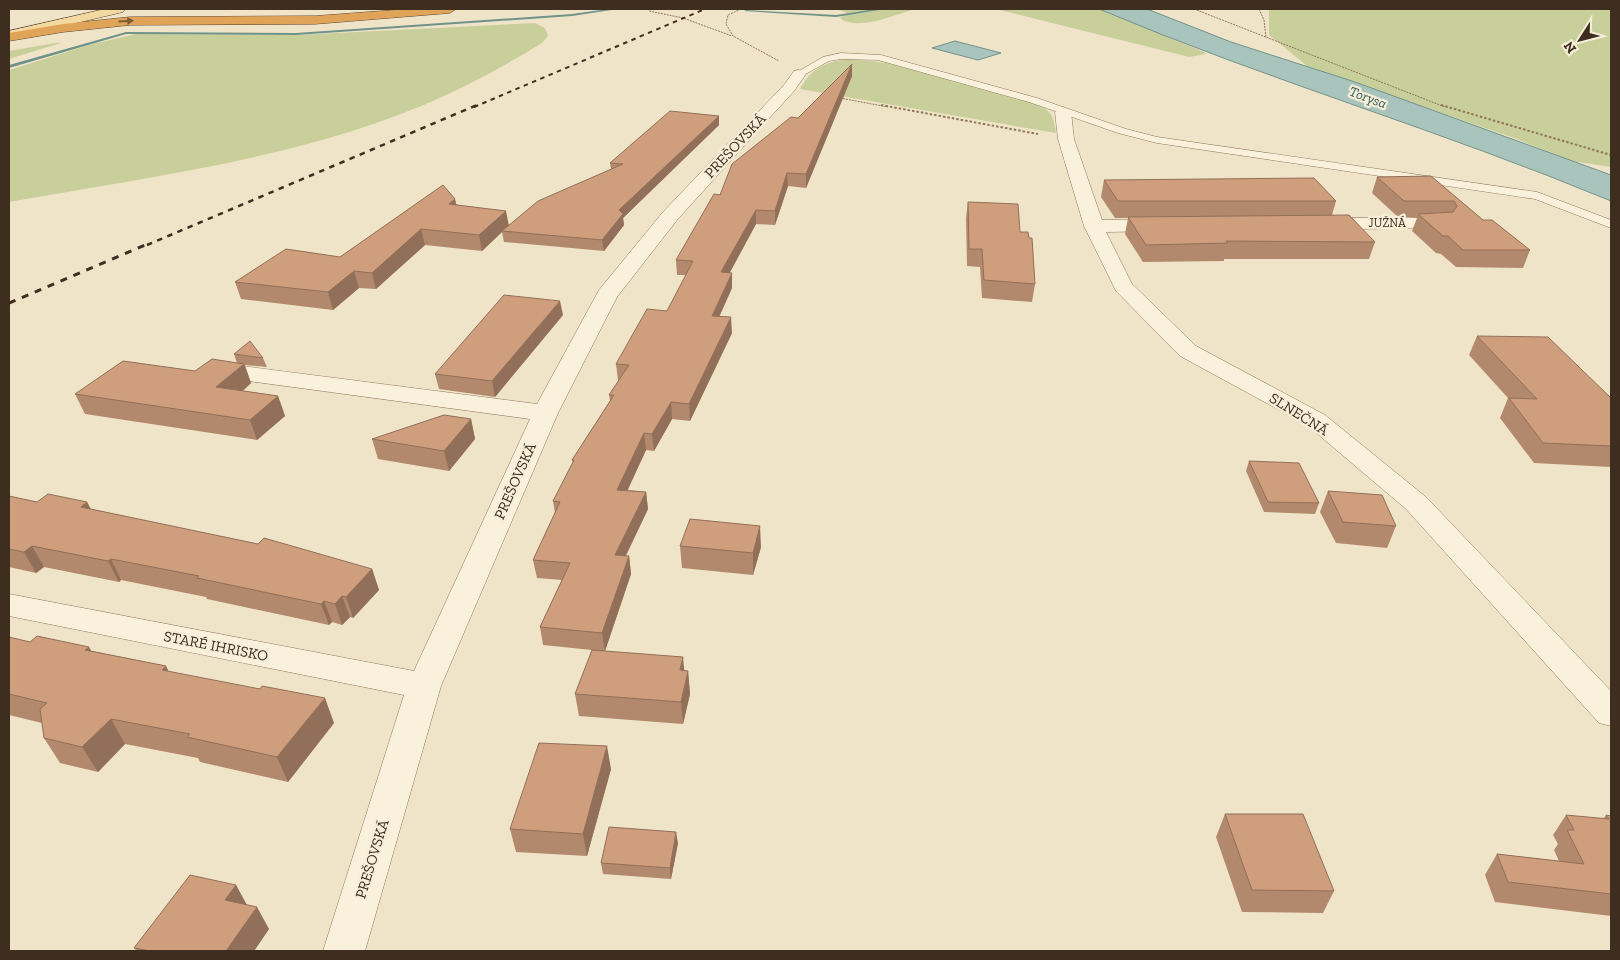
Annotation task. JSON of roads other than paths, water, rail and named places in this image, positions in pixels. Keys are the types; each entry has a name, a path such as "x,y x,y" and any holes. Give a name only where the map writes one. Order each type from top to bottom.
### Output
{"highway":[{"path":"254,9 298,14 394,9"},
{"path":"9,36 130,21 315,20 450,9"}],"main road":[{"path":"9,23 84,9"},
{"path":"9,28 90,9"},
{"path":"9,36 119,9"}],"street":[{"name":"PREŠOVSKÁ","path":"344,951 424,686 545,413 607,295 670,216 794,81"},
{"name":"SLNEČNÁ","path":"1063,112 1066,138 1094,226 1123,287 1188,351 1316,420 1416,503 1598,685 1611,713"},
{"name":"JUŽNÁ","path":"1302,224 1439,223"},
{"path":"1094,226 1179,225"},
{"path":"226,371 545,413"},
{"name":"STARÉ IHRISKO","path":"9,606 424,686"}],"lane":[{"path":"794,81 826,59 856,56 878,57 1034,100 1063,112 1158,140 1536,196 1611,224"}],"water":[{"name":"Torysa","path":"1099,9 1147,9 1231,42 1355,82 1611,175 1611,201 1484,151 1162,35"},
{"path":"955,41 1001,53 978,60 932,48"}],"waterway":[{"path":"9,67 126,33 296,34 572,15 616,9"},
{"path":"746,11 836,16 883,9"}],"railway":[{"path":"474,107 705,9"},
{"path":"147,245 477,105"},
{"path":"9,303 150,243"}]}
